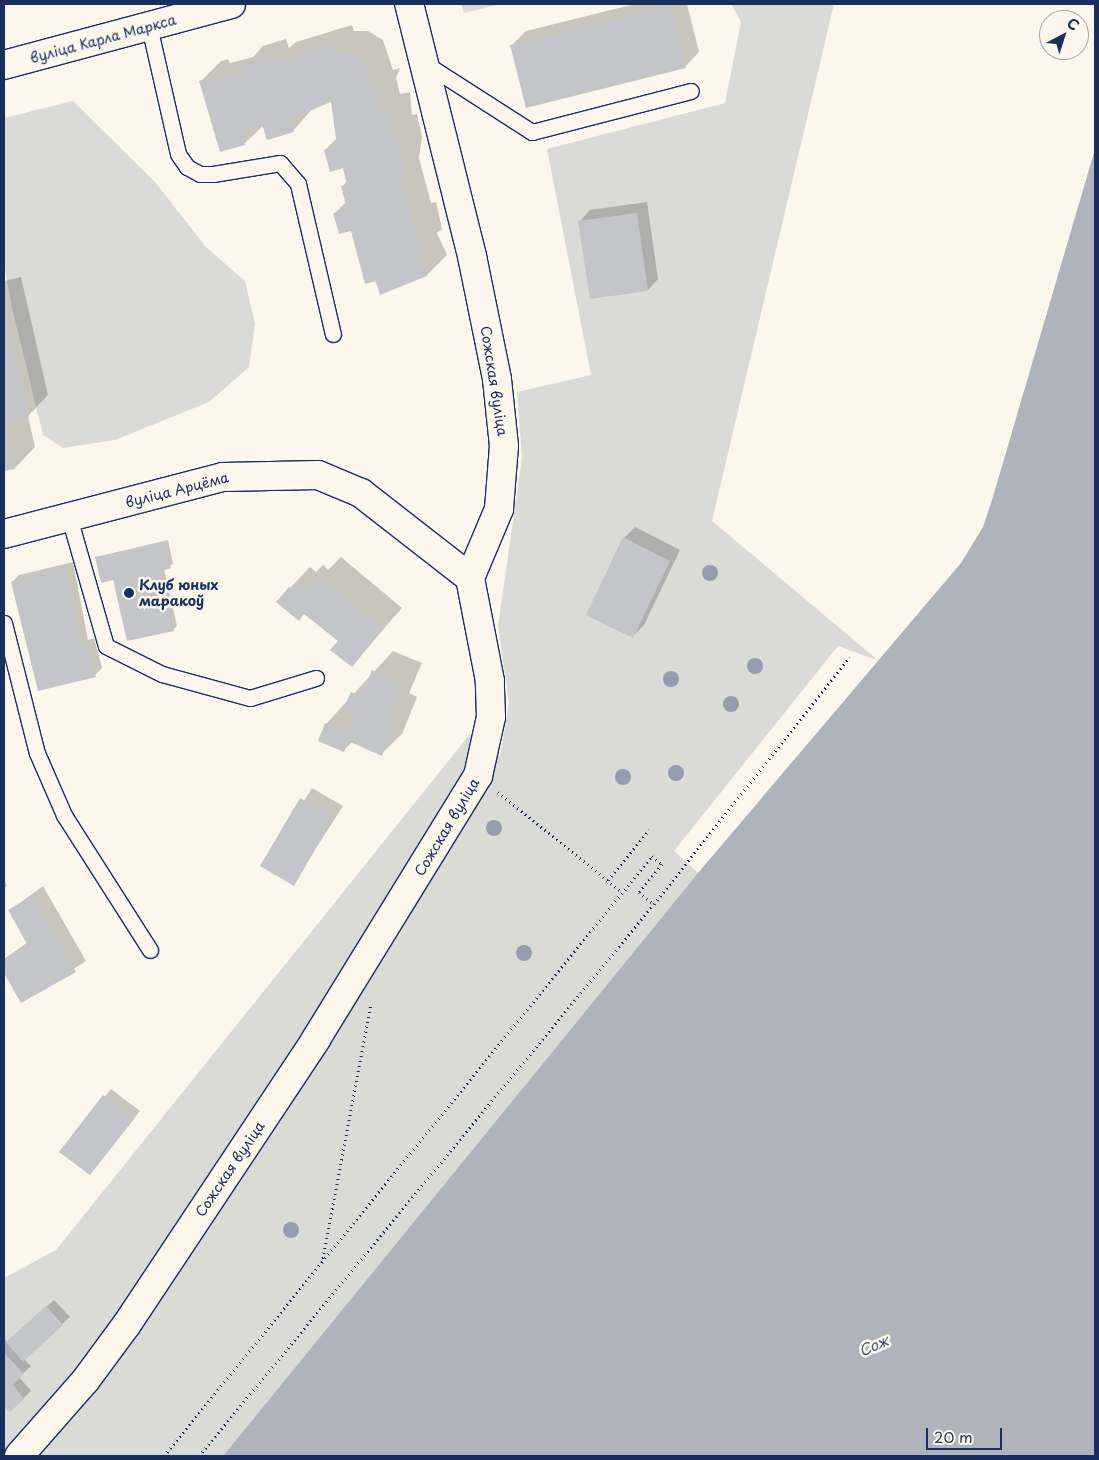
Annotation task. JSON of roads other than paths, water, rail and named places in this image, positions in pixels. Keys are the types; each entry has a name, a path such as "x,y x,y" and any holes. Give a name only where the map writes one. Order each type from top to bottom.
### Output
{"street":[{"name":"вуліца Карла Маркса","path":"4,65 231,4"},
{"name":"Сожская вуліца","path":"19,1456 85,1381 127,1324 316,1039 478,776 491,718 490,681 470,578 499,508 504,446 487,331 426,64 409,4"},
{"name":"вуліца Арцёма","path":"4,534 223,477 318,475 361,493 470,578"}],"lane":[{"path":"149,26 178,154 188,167 200,174 213,174 280,163 298,184 333,334"},
{"path":"426,64 532,132 691,91"},
{"path":"69,517 106,646 162,674 250,698 316,678"},
{"path":"4,623 37,753 64,815 150,950"}],"water":[{"name":"Сож","path":"1095,149 1095,1456 223,1456 698,873 961,563 983,527 992,500"}],"place":[{"name":"Клуб юных маракоў","path":"129,593"}]}
